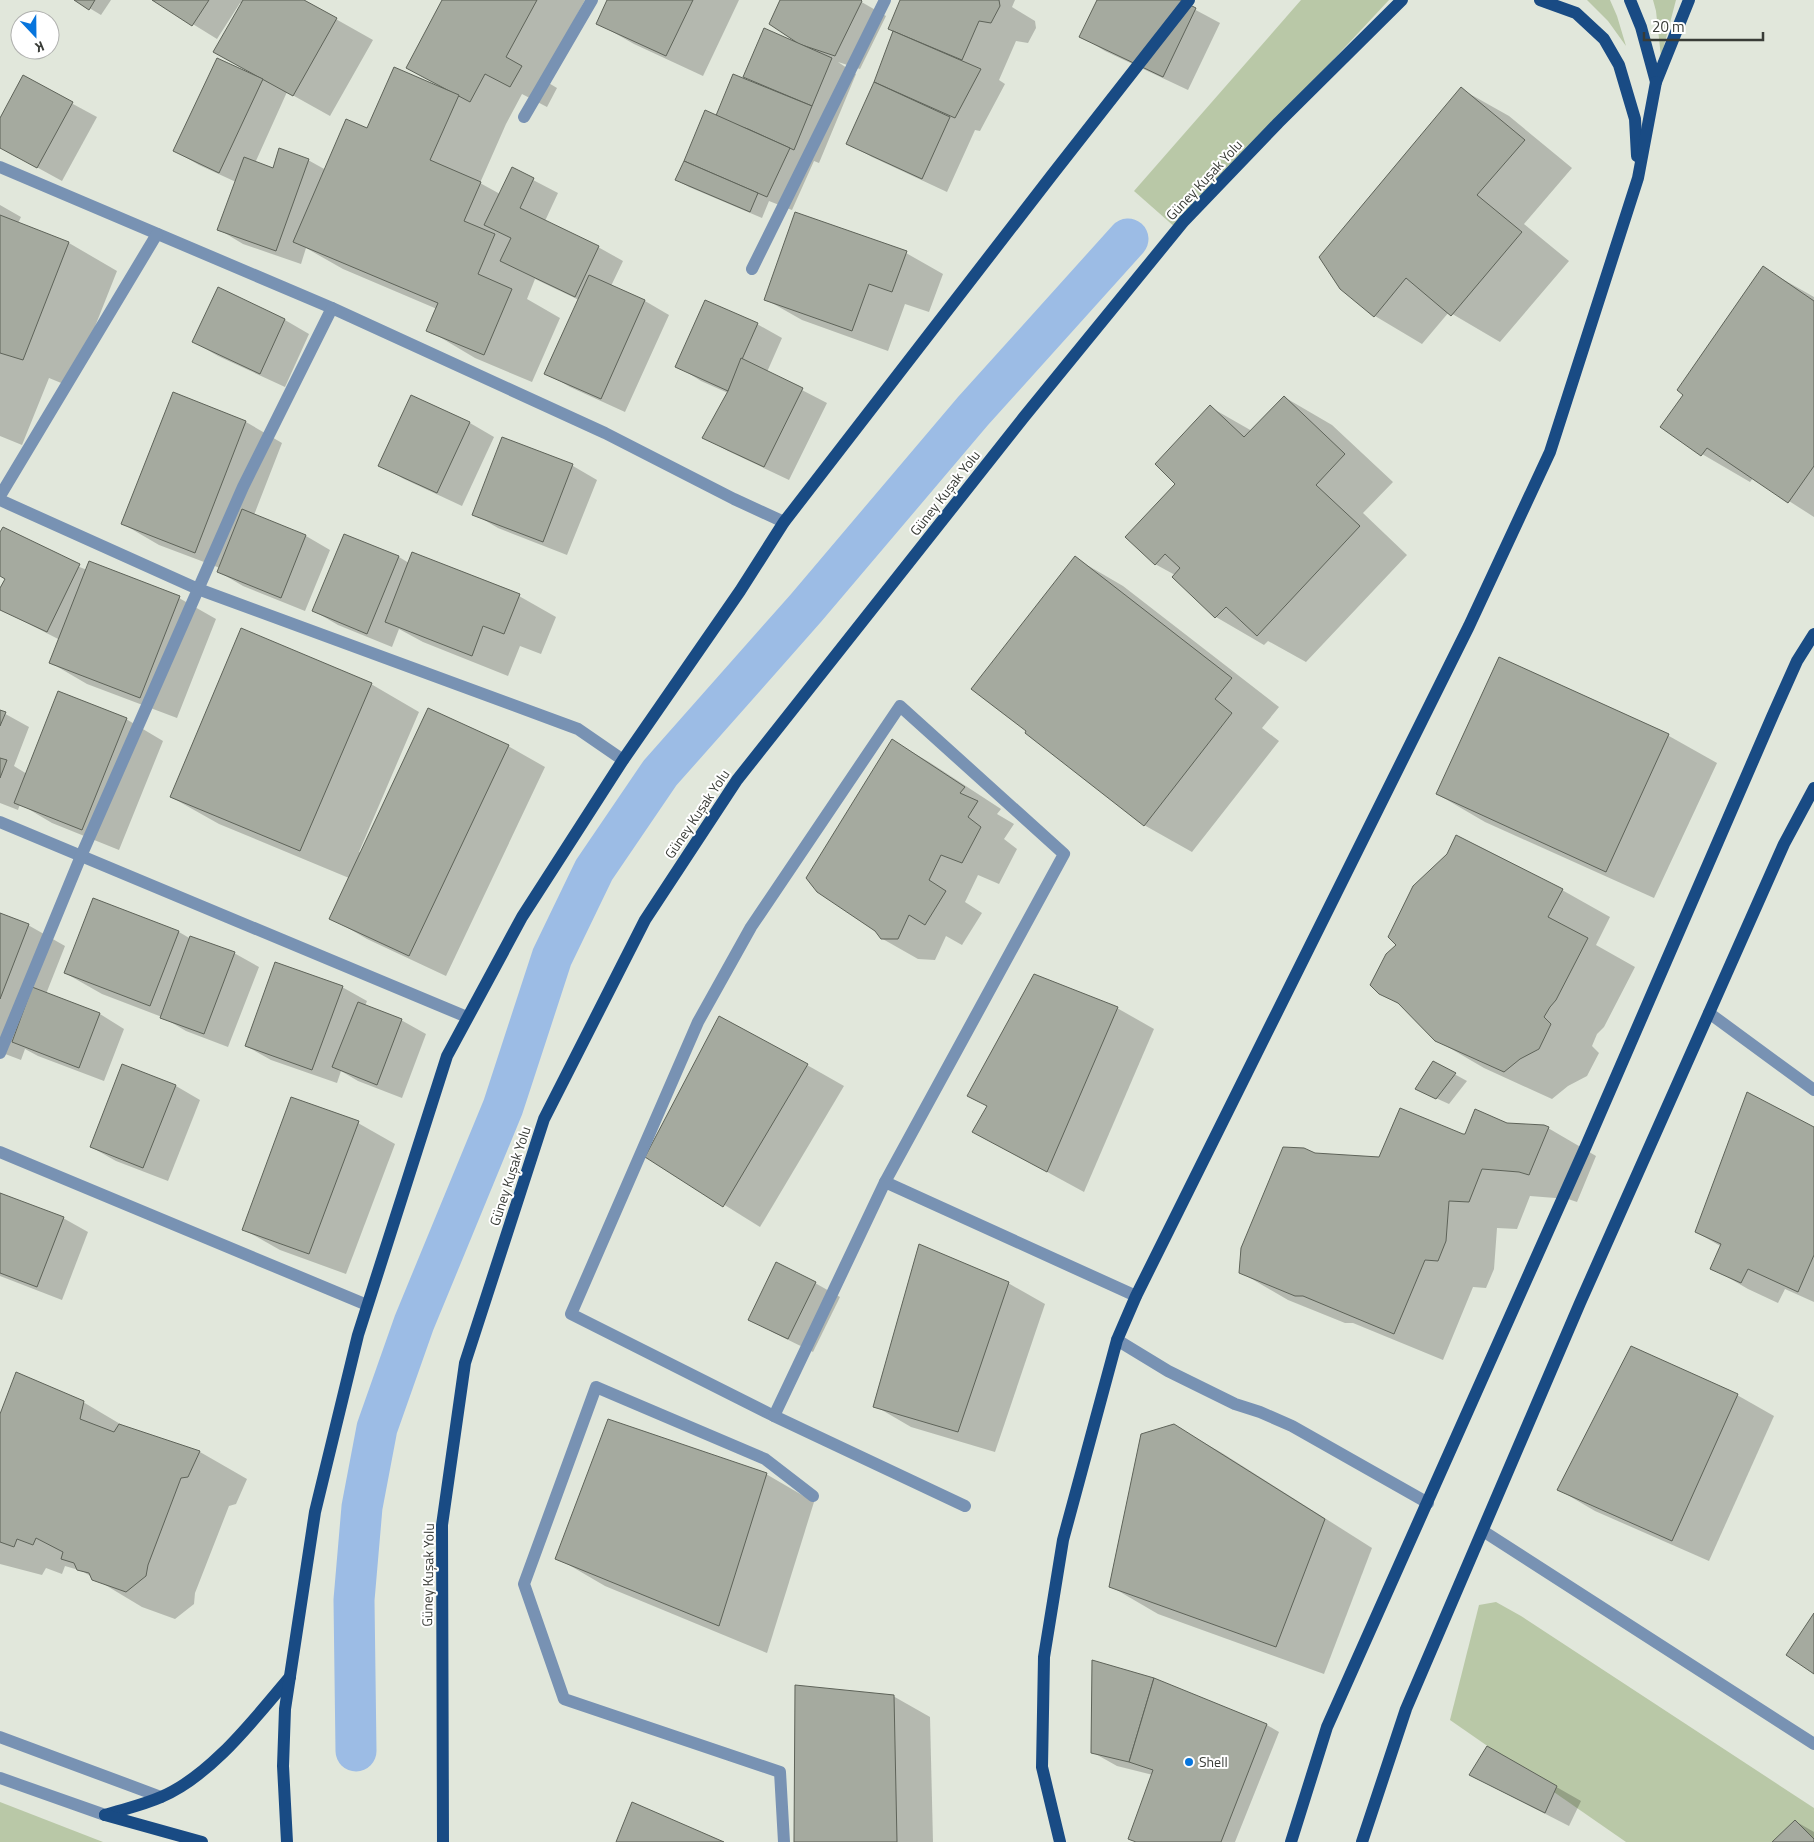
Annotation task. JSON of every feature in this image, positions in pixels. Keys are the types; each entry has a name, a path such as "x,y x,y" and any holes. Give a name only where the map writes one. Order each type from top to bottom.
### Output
{"main road":[{"path":"287,1842 283,1766 285,1709 315,1512 358,1335 447,1056 522,917 623,760 740,591 784,522 1189,0"},
{"name":"Güney Kuşak Yolu","path":"442,1842 442,1525 465,1363 544,1119 645,920 737,780 1024,417 1177,229 1278,123 1402,0"},
{"path":"1540,0 1576,13 1604,40 1619,65 1635,119 1638,178"},
{"path":"1630,0 1641,28 1656,82"},
{"path":"1060,1842 1042,1767 1044,1657 1063,1540 1117,1340 1136,1296 1469,626 1550,452 1638,178 1656,82 1689,0"},
{"path":"1291,1842 1327,1727 1582,1155 1772,717 1797,661 1814,634"},
{"path":"1362,1842 1406,1709 1482,1531 1580,1304 1784,844 1814,788"},
{"path":"105,1815 161,1797 197,1777 245,1729 290,1677"},
{"path":"105,1815 202,1842"},
{"path":"169,1832 182,1842"}],"street":[{"path":"524,117 592,0"},
{"path":"752,269 885,0"},
{"path":"0,167 332,308 605,433 734,499 784,522"},
{"path":"0,496 157,234"},
{"path":"0,1053 81,856 243,487 332,308"},
{"path":"0,500 198,589 578,729 623,760"},
{"path":"774,1416 885,1182 1064,854 900,706 751,927 698,1022 570,1314 774,1416 965,1506"},
{"path":"0,822 467,1017"},
{"path":"1709,1013 1814,1090"},
{"path":"0,1152 367,1305"},
{"path":"885,1182 1136,1296"},
{"path":"1117,1340 1176,1375 1235,1404 1260,1412 1292,1426 1428,1504"},
{"path":"784,1842 780,1772 564,1699 524,1584 596,1387 764,1459 813,1496"},
{"path":"1482,1531 1814,1744"},
{"path":"0,1737 161,1797"},
{"path":"0,1778 105,1815"}],"green space":[{"path":"1301,0 1389,0 1176,228 1134,191"},
{"path":"1587,0 1610,0 1626,46 1608,21"},
{"path":"1653,0 1676,0 1661,57 1656,11"},
{"path":"1496,1602 1521,1616 1814,1808 1814,1842 1626,1842 1450,1720 1479,1605"},
{"path":"0,1802 103,1842 0,1842"}],"building":[{"path":"74,0 95,0 89,10"},
{"path":"152,0 209,0 192,26"},
{"path":"243,0 304,0 337,18 293,96 213,52"},
{"path":"442,0 537,0 506,57 522,66 510,87 485,74 470,102 406,68"},
{"path":"607,0 693,0 666,56 596,24"},
{"path":"780,0 862,1 835,56 799,44 769,24"},
{"path":"900,0 999,0 1000,6 991,23 979,21 962,60 888,29"},
{"path":"1097,0 1180,0 1196,8 1163,77 1079,37"},
{"path":"764,28 832,58 812,106 743,77"},
{"path":"893,31 981,69 955,118 874,82"},
{"path":"217,58 263,79 219,173 173,151"},
{"path":"394,67 459,95 430,160 481,182 464,221 495,234 478,274 512,289 484,355 426,331 438,303 293,242 346,119 367,128"},
{"path":"733,74 812,106 794,150 748,129 715,118"},
{"path":"23,75 73,102 37,168 0,148 0,118"},
{"path":"874,82 950,117 922,179 846,144"},
{"path":"1461,87 1525,140 1477,195 1522,232 1451,316 1406,278 1374,317 1340,289 1319,257"},
{"path":"705,110 790,148 767,197 684,161"},
{"path":"279,148 309,159 276,251 217,230 244,157 273,168"},
{"path":"684,161 758,193 750,212 675,180"},
{"path":"512,167 534,178 520,208 599,246 575,297 500,261 511,238 484,225"},
{"path":"795,212 907,251 892,292 869,284 852,331 764,300"},
{"path":"0,215 69,242 23,360 0,353"},
{"path":"1763,266 1814,301 1814,466 1788,503 1707,448 1701,456 1660,427 1683,395 1677,390"},
{"path":"589,275 645,300 601,399 544,374"},
{"path":"218,287 285,319 260,374 192,342"},
{"path":"705,300 758,323 728,391 675,367"},
{"path":"741,358 803,388 764,467 702,438 728,391"},
{"path":"173,392 246,421 195,553 121,524"},
{"path":"411,395 470,422 437,493 378,466"},
{"path":"1284,396 1345,454 1316,485 1360,526 1257,636 1226,607 1215,618 1172,577 1180,568 1165,554 1155,565 1125,537 1175,484 1155,464 1210,405 1244,437"},
{"path":"502,437 573,464 543,542 472,515"},
{"path":"242,509 306,535 281,598 217,572"},
{"path":"3,527 80,564 47,632 0,610 0,588 5,579 0,576 0,532"},
{"path":"344,534 399,556 367,634 312,611"},
{"path":"412,552 520,594 504,634 483,626 472,656 385,622"},
{"path":"1075,556 1232,678 1215,699 1232,713 1144,826 971,689"},
{"path":"89,561 180,596 140,698 49,663"},
{"path":"241,628 372,683 300,851 170,797"},
{"path":"1499,657 1669,734 1606,872 1436,794"},
{"path":"58,691 127,718 82,830 14,803"},
{"path":"428,708 509,745 409,956 329,919"},
{"path":"0,710 6,712 0,726"},
{"path":"892,739 965,787 960,793 978,801 968,817 981,827 962,863 941,855 929,880 946,891 925,925 909,915 898,939 881,939 875,931 817,892 806,878"},
{"path":"0,758 7,760 0,778"},
{"path":"1456,835 1563,889 1548,917 1588,938 1556,1000 1544,1017 1551,1024 1539,1049 1520,1059 1504,1072 1435,1041 1398,1003 1379,994 1370,985 1386,954 1396,945 1388,937 1413,886 1447,854"},
{"path":"93,898 179,931 150,1006 64,973"},
{"path":"0,913 29,924 0,999"},
{"path":"190,936 235,952 204,1034 160,1018"},
{"path":"275,962 343,986 312,1070 245,1046"},
{"path":"1034,974 1118,1007 1047,1172 972,1132 987,1106 967,1096"},
{"path":"32,987 100,1013 79,1068 12,1042"},
{"path":"358,1002 402,1019 377,1085 332,1067"},
{"path":"719,1016 808,1064 723,1207 645,1157"},
{"path":"1433,1061 1456,1073 1436,1099 1415,1089"},
{"path":"122,1064 176,1085 143,1168 90,1147"},
{"path":"1747,1092 1814,1127 1814,1255 1798,1292 1748,1269 1741,1283 1710,1269 1721,1244 1695,1232"},
{"path":"291,1097 359,1121 309,1254 242,1230"},
{"path":"1400,1108 1463,1134 1465,1134 1475,1109 1507,1123 1544,1125 1549,1127 1529,1175 1519,1172 1482,1169 1469,1202 1449,1201 1446,1241 1438,1261 1425,1260 1394,1334 1303,1296 1295,1296 1239,1273 1241,1248 1283,1147 1304,1148 1315,1153 1379,1157"},
{"path":"0,1193 64,1217 37,1287 0,1273"},
{"path":"919,1244 1009,1282 958,1432 873,1407"},
{"path":"776,1262 816,1282 788,1339 748,1320"},
{"path":"1631,1346 1738,1394 1672,1541 1557,1490"},
{"path":"16,1372 84,1401 80,1419 114,1432 119,1424 200,1451 188,1477 181,1478 148,1565 146,1576 126,1592 92,1580 89,1573 77,1570 74,1563 61,1559 63,1552 36,1538 33,1545 17,1539 14,1547 0,1542 0,1414"},
{"path":"608,1419 767,1473 719,1626 555,1559"},
{"path":"1174,1424 1325,1519 1276,1647 1109,1587 1141,1434"},
{"path":"1814,1613 1814,1674 1786,1655"},
{"path":"1092,1660 1154,1678 1129,1762 1091,1753"},
{"path":"1154,1678 1267,1724 1221,1842 1136,1842 1128,1839 1153,1770 1129,1762"},
{"path":"795,1685 894,1695 897,1842 794,1842"},
{"path":"1487,1746 1557,1786 1545,1813 1469,1775"},
{"path":"632,1802 724,1842 616,1842"},
{"path":"1795,1820 1814,1839 1814,1842 1772,1842"}],"waterway":[{"path":"356,1751 354,1600 362,1507 377,1428 414,1323 503,1107 552,957 594,870 660,773 806,608 973,411 1128,239"}],"place":[{"name":"Shell","path":"1189,1762"}]}
